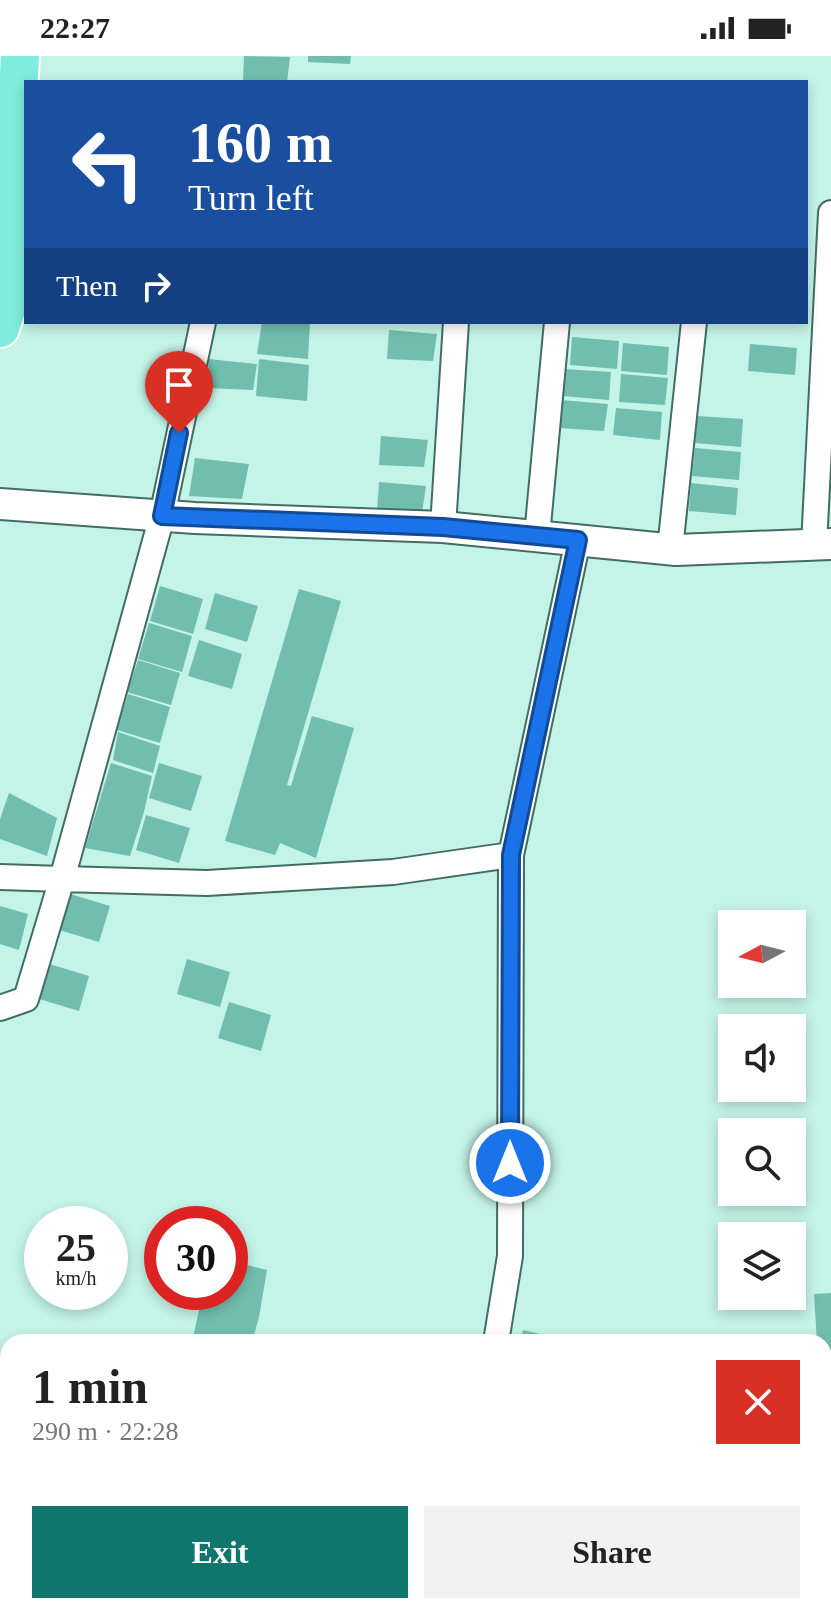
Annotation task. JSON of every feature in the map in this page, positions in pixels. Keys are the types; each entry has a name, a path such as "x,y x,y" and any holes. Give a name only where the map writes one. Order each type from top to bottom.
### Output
{"main road":[{"path":"0,328 6,309 20,56"}],"street":[{"path":"0,504 162,516 443,527 670,549 822,545 818,252 831,213"},
{"path":"0,1008 26,999 62,879 162,516 203,324"},
{"path":"443,527 456,324"},
{"path":"537,536 557,324"},
{"path":"670,549 694,324"},
{"path":"497,1334 510,1256 511,855 578,540"},
{"path":"0,877 207,883 393,872 511,855"}],"building":[{"path":"244,56 290,57 287,80 243,80"},
{"path":"308,56 351,56 350,64 308,62"},
{"path":"262,324 310,324 308,359 257,354"},
{"path":"389,330 437,334 433,361 387,359"},
{"path":"572,337 619,341 617,369 570,365"},
{"path":"623,343 669,347 667,375 621,371"},
{"path":"750,344 797,348 795,375 748,371"},
{"path":"209,359 257,364 253,390 207,388"},
{"path":"259,359 309,365 307,401 256,396"},
{"path":"564,369 611,372 609,400 562,396"},
{"path":"621,374 668,378 665,405 619,402"},
{"path":"561,400 608,404 604,431 559,428"},
{"path":"616,408 662,412 660,440 613,435"},
{"path":"697,416 743,419 741,447 695,443"},
{"path":"381,436 428,440 424,467 379,465"},
{"path":"695,448 741,452 739,480 692,476"},
{"path":"195,458 249,464 242,499 189,496"},
{"path":"379,482 426,486 422,513 377,511"},
{"path":"691,483 738,488 736,515 689,511"},
{"path":"160,586 203,599 193,634 150,621"},
{"path":"299,589 341,601 287,785 291,786 312,716 354,728 316,858 280,843 275,855 225,841"},
{"path":"215,593 258,606 247,642 205,629"},
{"path":"149,623 192,636 182,672 138,659"},
{"path":"199,640 242,654 232,689 188,676"},
{"path":"138,660 180,673 171,705 127,692"},
{"path":"128,694 170,707 160,743 117,730"},
{"path":"118,732 160,746 153,773 113,760"},
{"path":"111,763 152,776 130,856 85,848"},
{"path":"159,763 202,776 191,811 149,798"},
{"path":"9,793 57,818 47,856 0,839 0,819"},
{"path":"146,815 190,828 179,863 136,850"},
{"path":"67,893 110,906 99,942 56,929"},
{"path":"0,906 28,914 19,950 0,944"},
{"path":"187,959 230,972 220,1007 177,994"},
{"path":"46,963 89,976 79,1011 36,998"},
{"path":"229,1002 271,1015 261,1051 218,1038"},
{"path":"248,1265 267,1270 254,1334 194,1334 199,1310 248,1310"},
{"path":"831,1293 831,1334 816,1334 814,1294"}],"route":[{"path":"179,433 162,516 443,527 578,540 511,855 510,1163"}]}
